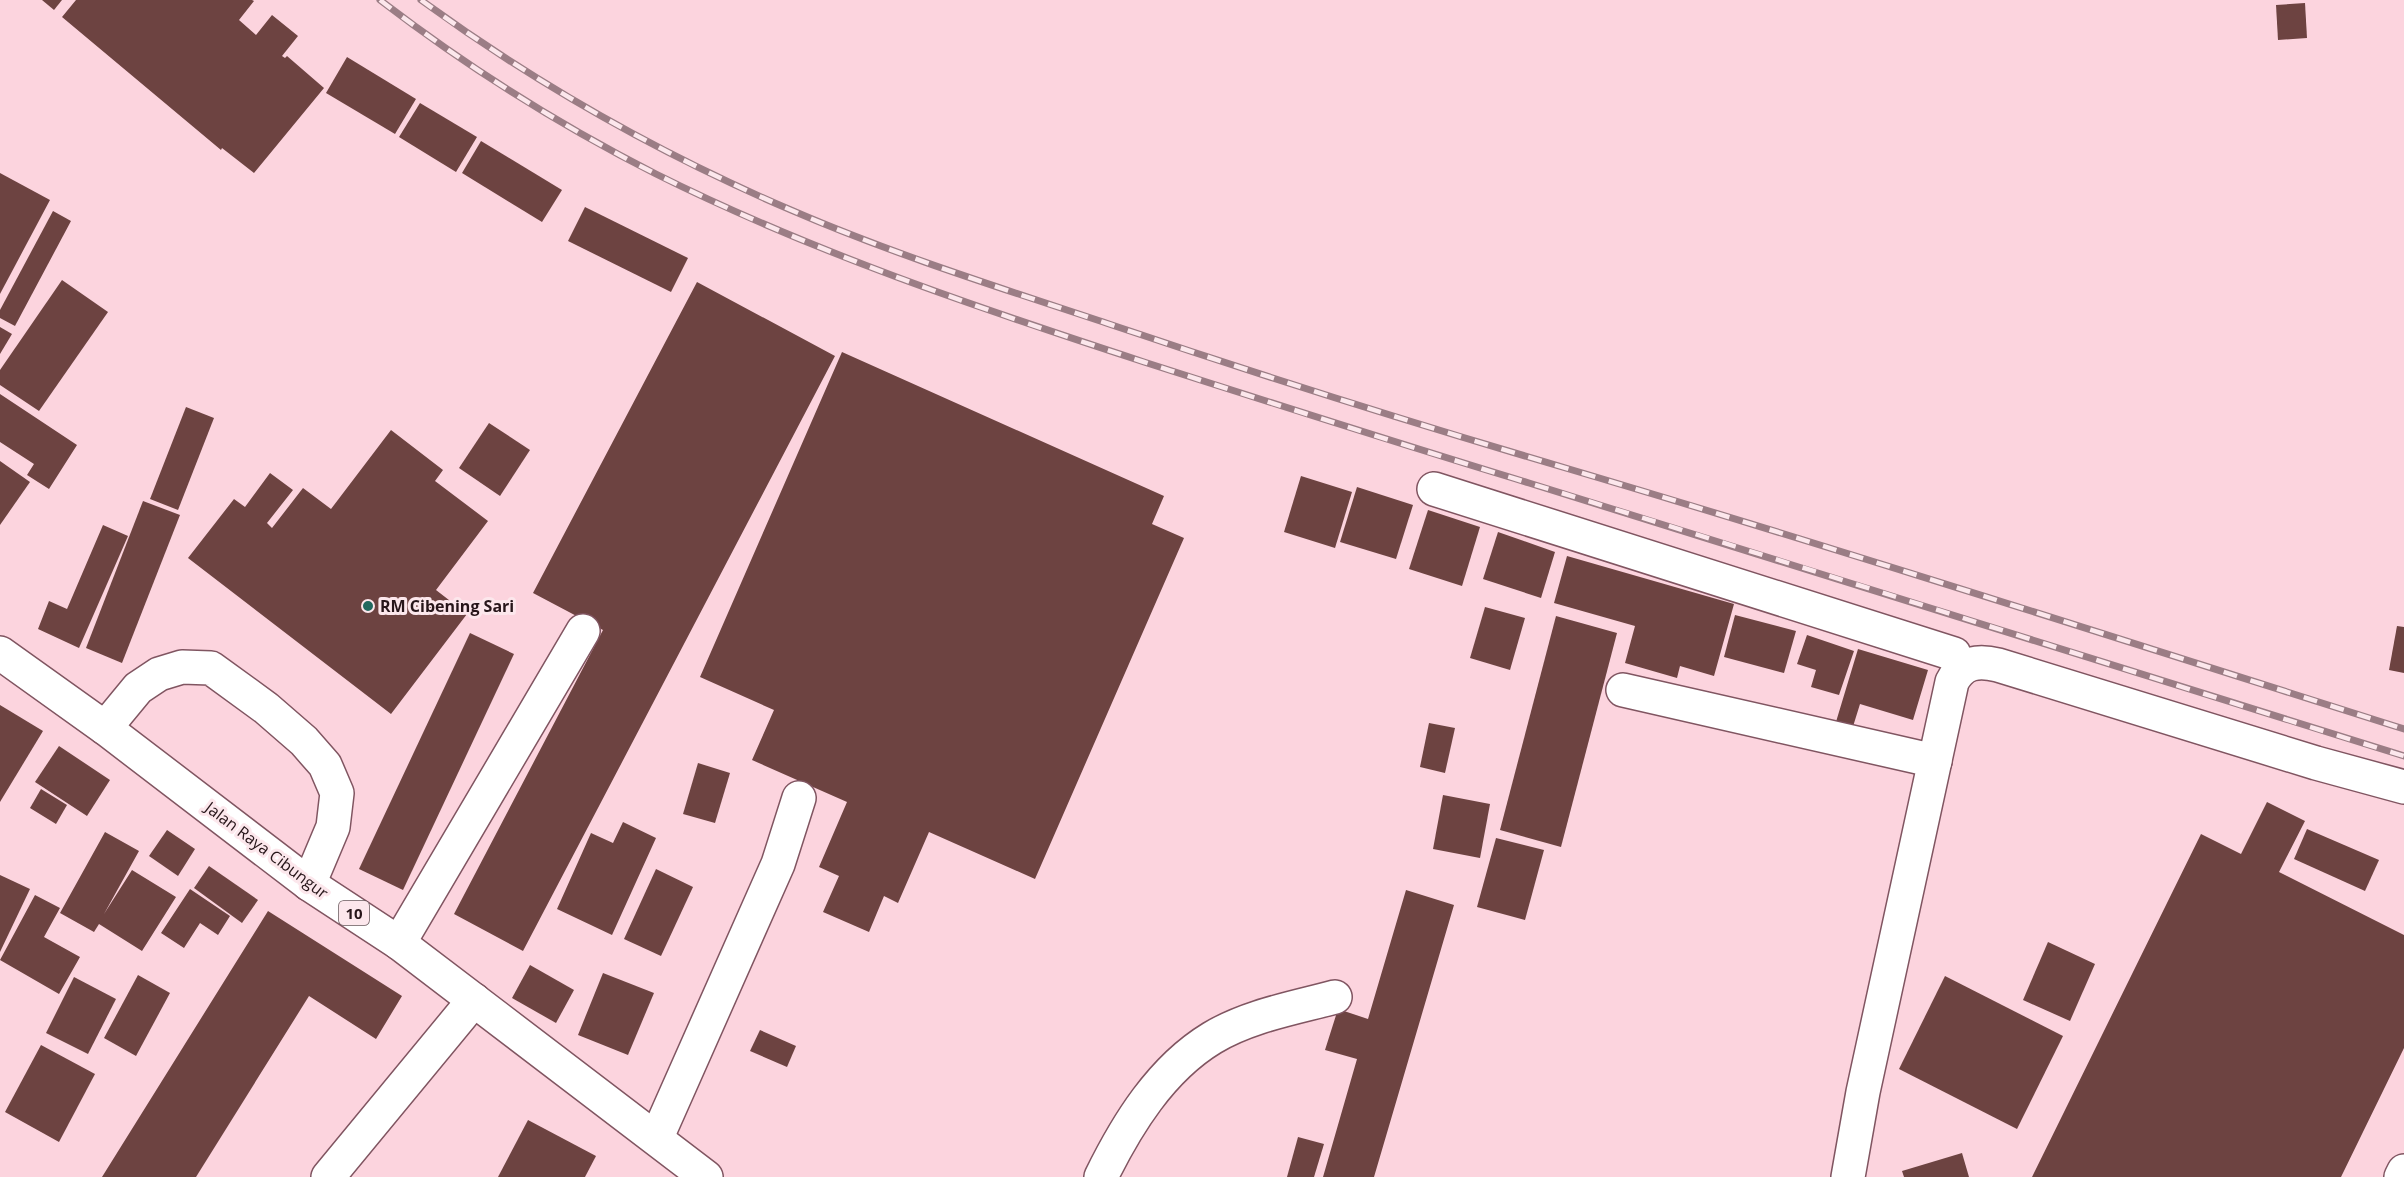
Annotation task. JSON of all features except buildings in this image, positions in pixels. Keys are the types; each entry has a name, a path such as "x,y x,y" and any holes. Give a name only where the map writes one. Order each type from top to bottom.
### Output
{"main road":[{"path":"1434,489 1954,654 1960,670"},
{"path":"399,943 583,631"},
{"name":"Jalan Raya Cibungur","path":"0,653 105,728 309,884 399,943 657,1137 706,1177"},
{"path":"1848,1177 1863,1092 1952,682 1960,670 1983,661 1998,664 2404,787"},
{"path":"105,728 138,688 159,674 182,667 211,668 266,708 304,741 325,765 337,793 333,827 309,884"},
{"path":"1623,690 1935,761"},
{"path":"657,1137 778,864 800,798"},
{"path":"1101,1177 1115,1149 1148,1097 1184,1059 1213,1037 1261,1017 1335,997"},
{"path":"328,1177 474,1000"},
{"path":"2401,1177 2404,1172"}],"railway":[{"path":"380,0 480,71 584,135 656,174 715,202 835,254 1082,342 1288,408 2404,756"},
{"path":"421,0 508,60 646,141 791,210 910,257 1340,399 1674,500 2404,729"}],"place":[{"name":"RM Cibening Sari","path":"368,606"}]}
